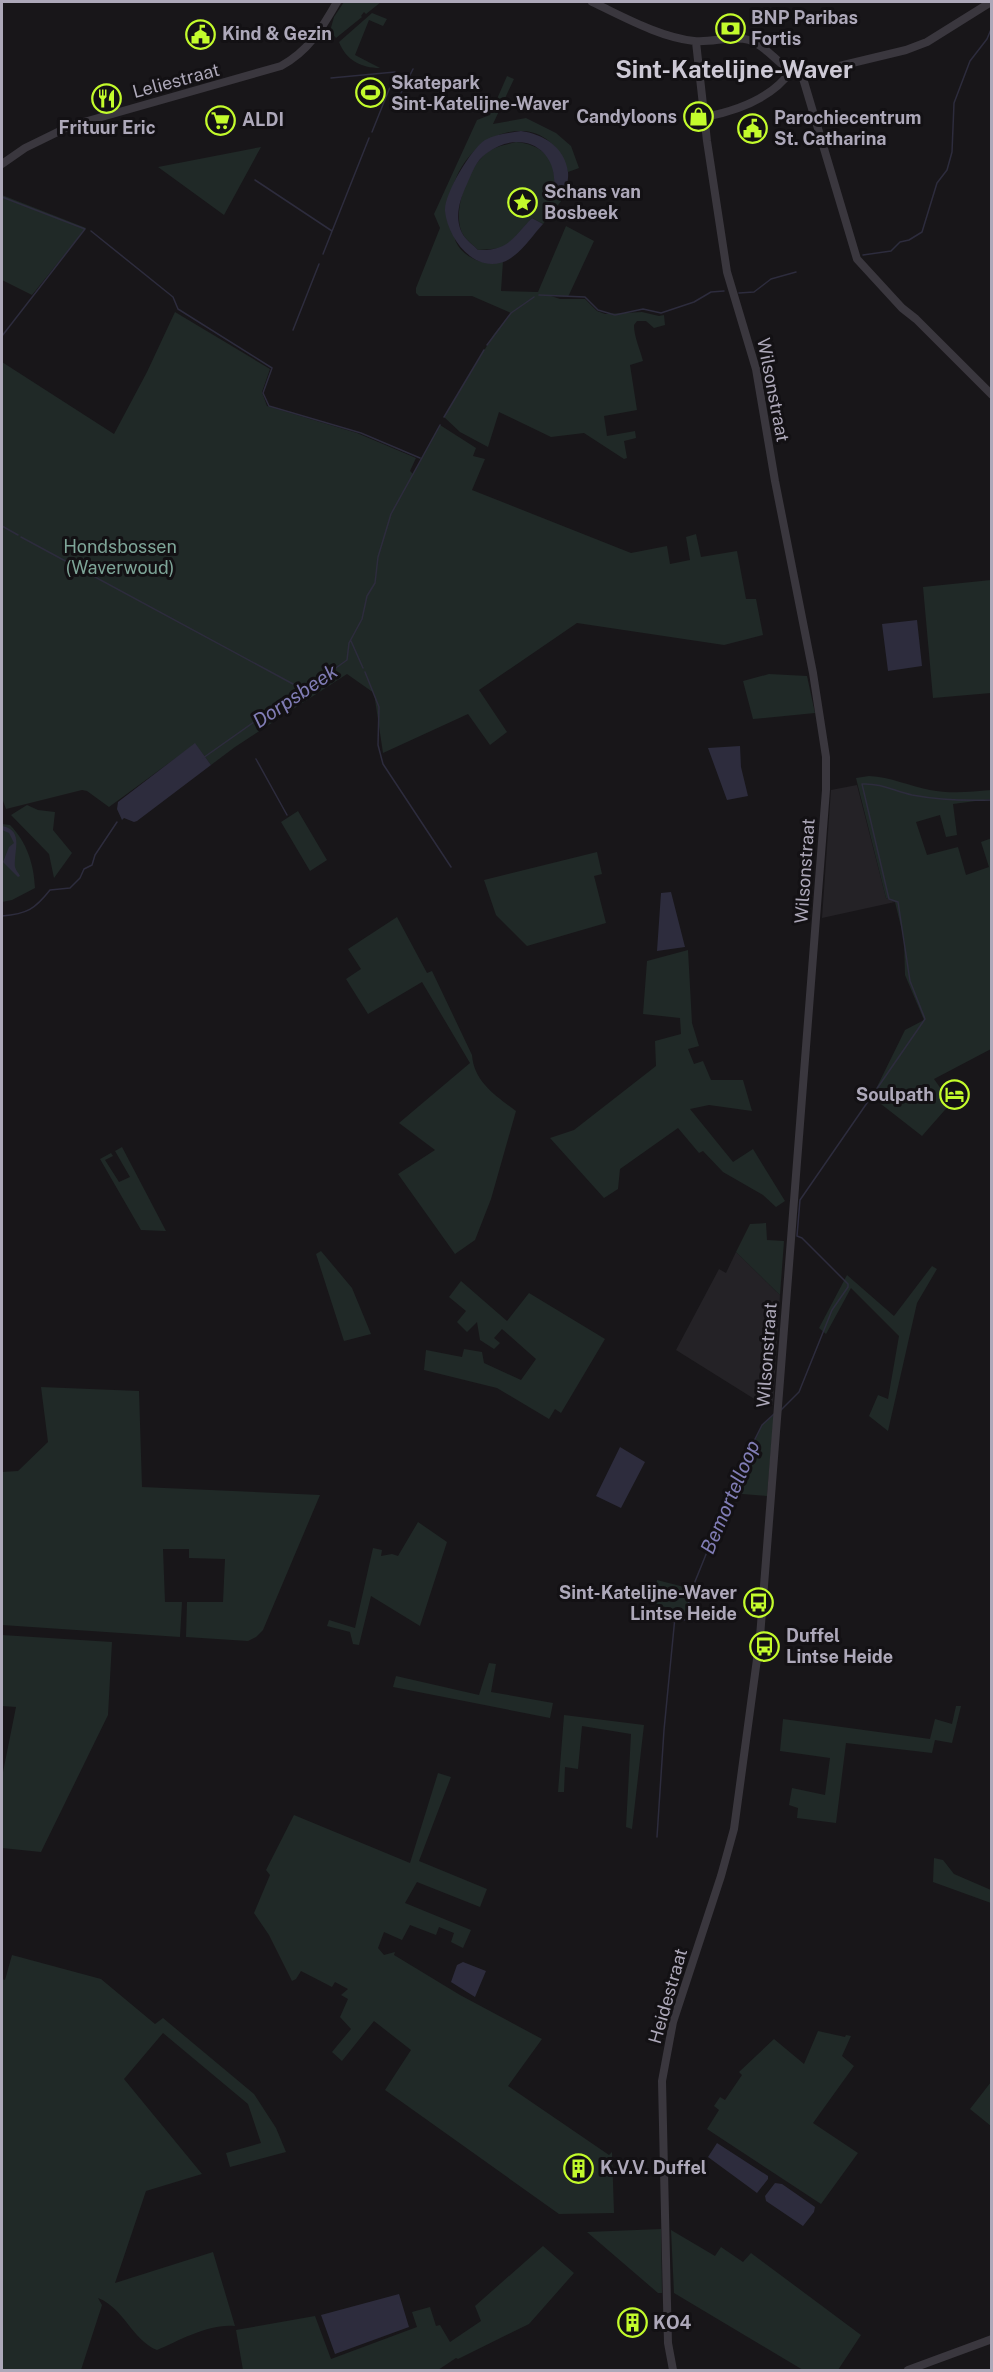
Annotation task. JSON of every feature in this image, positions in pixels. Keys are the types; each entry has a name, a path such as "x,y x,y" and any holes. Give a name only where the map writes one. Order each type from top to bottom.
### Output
{"street":[{"name":"Leliestraat","path":"2,164 25,148 70,126 281,66 295,59 310,44 337,2"},
{"path":"592,2 666,35 696,42 748,40 759,45 791,71 802,75 906,50 927,42 991,2"},
{"name":"Wilsonstraat","path":"696,42 727,272 756,368 775,481 803,618 826,756 824,818 760,1637"},
{"path":"705,117 724,113 769,93 786,79 791,71"},
{"path":"802,75 857,259 902,308 992,395"},
{"name":"Heidestraat","path":"673,2370 668,2343 662,2081 673,2022 734,1829 760,1637"},
{"path":"908,2370 992,2339"}],"shaded area":[{"path":"521,131 537,135 558,149 566,163 568,175 566,186 562,200 553,194 554,179 551,165 536,147 526,143 513,142 500,145 483,156 473,171 460,202 458,221 465,237 478,250 488,250 509,242 532,218 543,224 524,247 511,258 499,263 488,264 467,254 459,245 447,222 446,203 459,172 479,145 494,136"},
{"path":"917,620 922,666 888,671 882,624"},
{"path":"195,743 211,765 137,821 124,818 122,820 117,809 118,802"},
{"path":"740,746 741,767 748,796 727,800 708,748"},
{"path":"857,785 886,898 895,902 822,918 831,790"},
{"path":"2,826 9,828 16,837 15,867 20,876 18,877 3,862 9,847 14,843 9,833 2,830"},
{"path":"671,892 685,947 657,951 661,893"},
{"path":"736,1252 780,1295 773,1405 756,1400 676,1350 719,1269 726,1273"},
{"path":"620,1447 645,1462 621,1508 596,1496"},
{"path":"463,1962 486,1971 475,1997 451,1982 457,1965"},
{"path":"717,2143 768,2176 757,2193 708,2157"},
{"path":"775,2183 782,2184 815,2207 814,2212 803,2226 766,2201 765,2196"},
{"path":"399,2294 409,2327 335,2354 321,2315"}],"green space":[{"path":"344,2 381,2 366,14 364,12 362,17 336,38 330,31 334,17"},
{"path":"372,13 387,19 383,26 369,20 355,55 380,68 355,62 346,54 339,42"},
{"path":"507,76 514,79 493,124 526,118 556,133 571,146 579,168 568,172 562,157 552,144 532,132 512,132 489,140 470,155 453,187 456,242 464,253 476,260 490,263 503,261 501,291 538,292 566,226 594,241 568,297 551,296 560,299 585,299 597,311 605,314 642,312 664,315 665,325 654,328 646,321 637,321 634,325 643,361 630,365 637,410 604,416 607,436 635,431 636,438 624,441 627,458 624,459 584,433 551,437 499,412 488,447 460,432 444,417 494,334 511,313 472,296 419,296 416,288 440,228 434,214 477,120 490,115"},
{"path":"516,142 536,147 548,158 554,174 553,194 562,200 543,224 532,218 505,248 478,250 463,235 459,224 463,191 473,170 485,154 495,148"},
{"path":"261,147 224,215 158,167"},
{"path":"2,195 86,228 32,295 2,280"},
{"name":"Hondsbossen (Waverwoud)","path":"175,312 270,369 262,392 267,406 357,433 416,458 410,471 413,474 440,425 476,448 473,456 485,459 472,490 631,553 667,546 670,564 690,560 686,537 696,534 701,557 737,551 746,599 756,599 763,635 724,645 577,623 479,690 507,732 490,745 468,714 383,753 374,693 347,674 211,765 195,744 109,807 87,791 82,790 6,809 2,798 2,362 114,434"},
{"path":"991,580 991,693 933,698 923,587"},
{"path":"769,674 807,676 815,713 753,719 743,681"},
{"path":"869,776 938,791 991,790 991,799 953,804 957,835 946,837 940,815 916,822 927,855 958,847 966,875 989,867 981,842 992,838 991,1049 934,1079 951,1103 922,1136 872,1097 905,1030 924,1020 905,975 904,939 895,902 886,898 856,778"},
{"path":"27,805 38,810 55,812 53,830 72,853 54,878 49,854 11,815"},
{"path":"298,811 327,860 310,871 281,822"},
{"path":"2,824 10,825 25,846 31,862 35,888 12,900 2,902"},
{"path":"597,852 602,874 594,876 606,923 527,946 496,915 484,880"},
{"path":"397,917 427,973 432,971 472,1055 477,1073 487,1088 516,1111 491,1199 475,1240 455,1254 398,1174 435,1150 399,1123 470,1063 422,982 368,1014 346,979 361,969 348,949"},
{"path":"688,950 692,1023 699,1046 688,1049 694,1064 703,1061 711,1080 743,1080 752,1111 709,1105 690,1109 733,1162 753,1149 785,1201 776,1207 763,1195 723,1172 703,1151 699,1153 678,1128 620,1169 618,1189 604,1198 550,1138 574,1130 656,1066 655,1041 681,1034 680,1018 643,1014 647,961"},
{"path":"122,1147 166,1231 141,1230 100,1159 111,1153 113,1156 105,1160 119,1182 130,1177 115,1151"},
{"path":"766,1223 767,1240 784,1241 780,1295 736,1252 750,1224"},
{"path":"321,1251 352,1288 371,1334 344,1341 316,1254"},
{"path":"932,1266 937,1269 917,1303 888,1431 869,1416 878,1395 888,1399 899,1336 851,1288 826,1334 819,1328 847,1275 894,1316"},
{"path":"461,1281 507,1321 529,1293 605,1339 561,1413 555,1409 549,1419 497,1388 424,1370 426,1350 462,1357 464,1349 482,1352 484,1363 521,1380 536,1359 502,1329 494,1338 500,1343 494,1349 480,1340 477,1322 467,1332 457,1322 466,1311 449,1297"},
{"path":"41,1387 139,1391 142,1487 320,1495 263,1630 256,1637 248,1641 186,1637 187,1602 223,1602 225,1559 189,1558 189,1549 163,1549 165,1602 182,1602 180,1637 2,1625 2,1472 18,1471 48,1442"},
{"path":"774,1414 767,1496 730,1493 762,1425"},
{"path":"418,1522 447,1542 420,1626 371,1596 359,1645 353,1644 350,1632 327,1626 329,1620 355,1628 373,1548 382,1550 381,1556 392,1554 398,1556"},
{"path":"657,1580 692,1589 686,1614 653,1603"},
{"path":"2,1635 112,1642 108,1715 41,1852 2,1848 2,1777 16,1707 2,1706"},
{"path":"489,1663 496,1664 491,1692 553,1703 550,1718 393,1687 396,1676 479,1695"},
{"path":"956,1706 961,1706 952,1743 935,1740 932,1753 846,1743 836,1823 797,1818 798,1808 789,1805 792,1788 825,1795 830,1758 780,1751 783,1719 930,1739 935,1719 952,1724"},
{"path":"564,1715 644,1725 632,1829 626,1827 631,1734 582,1726 578,1769 565,1767 564,1792 558,1792"},
{"path":"438,1773 451,1777 419,1861 487,1889 480,1907 417,1882 405,1903 471,1930 463,1948 451,1942 454,1933 439,1927 436,1935 410,1925 402,1940 384,1932 378,1948 384,1955 395,1952 394,1955 460,1995 542,2039 508,2086 609,2155 612,2152 614,2213 559,2214 385,2090 411,2050 374,2021 342,2061 332,2052 351,2029 340,2017 348,1999 341,1995 348,1989 335,1982 332,1987 301,1971 292,1981 269,1935 254,1913 270,1875 266,1870 294,1815 410,1863"},
{"path":"934,1858 943,1860 954,1874 991,1890 991,1903 933,1882"},
{"path":"12,1955 101,1979 155,2024 163,2018 254,2094 276,2128 286,2152 230,2167 226,2153 261,2143 248,2104 163,2033 124,2079 202,2174 146,2191 115,2283 213,2252 235,2326 205,2330 157,2350 141,2339 115,2309 98,2298 102,2305 81,2370 2,2370 2,1979 5,1980"},
{"path":"818,2031 845,2037 846,2035 851,2036 842,2056 854,2066 813,2123 858,2153 821,2204 707,2129 719,2110 714,2106 720,2097 725,2100 742,2075 739,2072 774,2039 804,2064"},
{"path":"991,2082 991,2126 970,2109"},
{"path":"661,2229 662,2293 658,2293 587,2232"},
{"path":"671,2230 715,2256 721,2247 743,2262 751,2253 861,2335 838,2370 803,2370 674,2293"},
{"path":"543,2246 574,2273 529,2324 456,2358 438,2370 243,2370 236,2330 315,2316 331,2359 417,2327 412,2312 430,2307 436,2326 440,2325 450,2342 481,2321 475,2306"}],"waterway":[{"name":"Dorpsbeek","path":"863,255 891,251 900,242 909,240 922,232 937,183 947,170 952,152 954,103 970,61 987,39 992,27"},
{"path":"401,93 413,69"},
{"path":"331,78 395,72 372,132"},
{"path":"323,254 369,138"},
{"path":"255,180 332,231"},
{"path":"2,197 85,229"},
{"path":"2,336 85,229"},
{"path":"91,231 173,297 178,309 272,368 263,393 269,406 361,433 420,458"},
{"path":"293,330 319,264"},
{"name":"Dorpsbeek","path":"739,293 754,292 771,279 796,272"},
{"name":"Dorpsbeek","path":"539,295 585,297 598,310 615,315 643,309 661,313 694,302 711,292 724,291"},
{"name":"Dorpsbeek","path":"487,345 511,313 534,297"},
{"name":"Dorpsbeek","path":"444,417 484,350"},
{"name":"Dorpsbeek","path":"203,758 347,660 349,643 362,619 367,596 375,583 378,557 391,514 440,425"},
{"path":"2,526 18,535"},
{"path":"21,537 293,684"},
{"path":"351,641 363,668"},
{"path":"365,672 379,707 378,745 383,764 451,867"},
{"name":"Dorpsbeek","path":"296,686 304,690"},
{"path":"256,759 287,815"},
{"name":"Bemortelloop","path":"781,1410 799,1392 832,1310 848,1287 848,1284 802,1238 797,1236 800,1200 925,1019 910,981 898,902 889,899 862,784 932,798 992,800"},
{"name":"Dorpsbeek","path":"2,916 18,914 30,909 40,902 50,890 70,888 80,878 84,869 92,865 95,855 117,822"},
{"name":"Bemortelloop","path":"686,1614 692,1589 743,1463 762,1425 774,1414"},
{"name":"Bemortelloop","path":"657,1837 675,1617 685,1620"}],"place":[{"name":"BNP Paribas Fortis","path":"730,28"},
{"name":"Kind & Gezin","path":"201,34"},
{"name":"Skatepark Sint-Katelijne-Waver","path":"370,93"},
{"name":"Frituur Eric","path":"107,99"},
{"name":"Candyloons","path":"698,117"},
{"name":"ALDI","path":"221,120"},
{"name":"Parochiecentrum St. Catharina","path":"753,128"},
{"name":"Schans van Bosbeek","path":"523,202"},
{"name":"Soulpath","path":"955,1095"},
{"name":"Sint-Katelijne-Waver Lintse Heide","path":"758,1603"},
{"name":"Duffel Lintse Heide","path":"765,1646"},
{"name":"K.V.V. Duffel","path":"579,2168"},
{"name":"KO4","path":"632,2323"}],"district":[{"name":"Sint-Katelijne-Waver","path":"734,70"}]}
